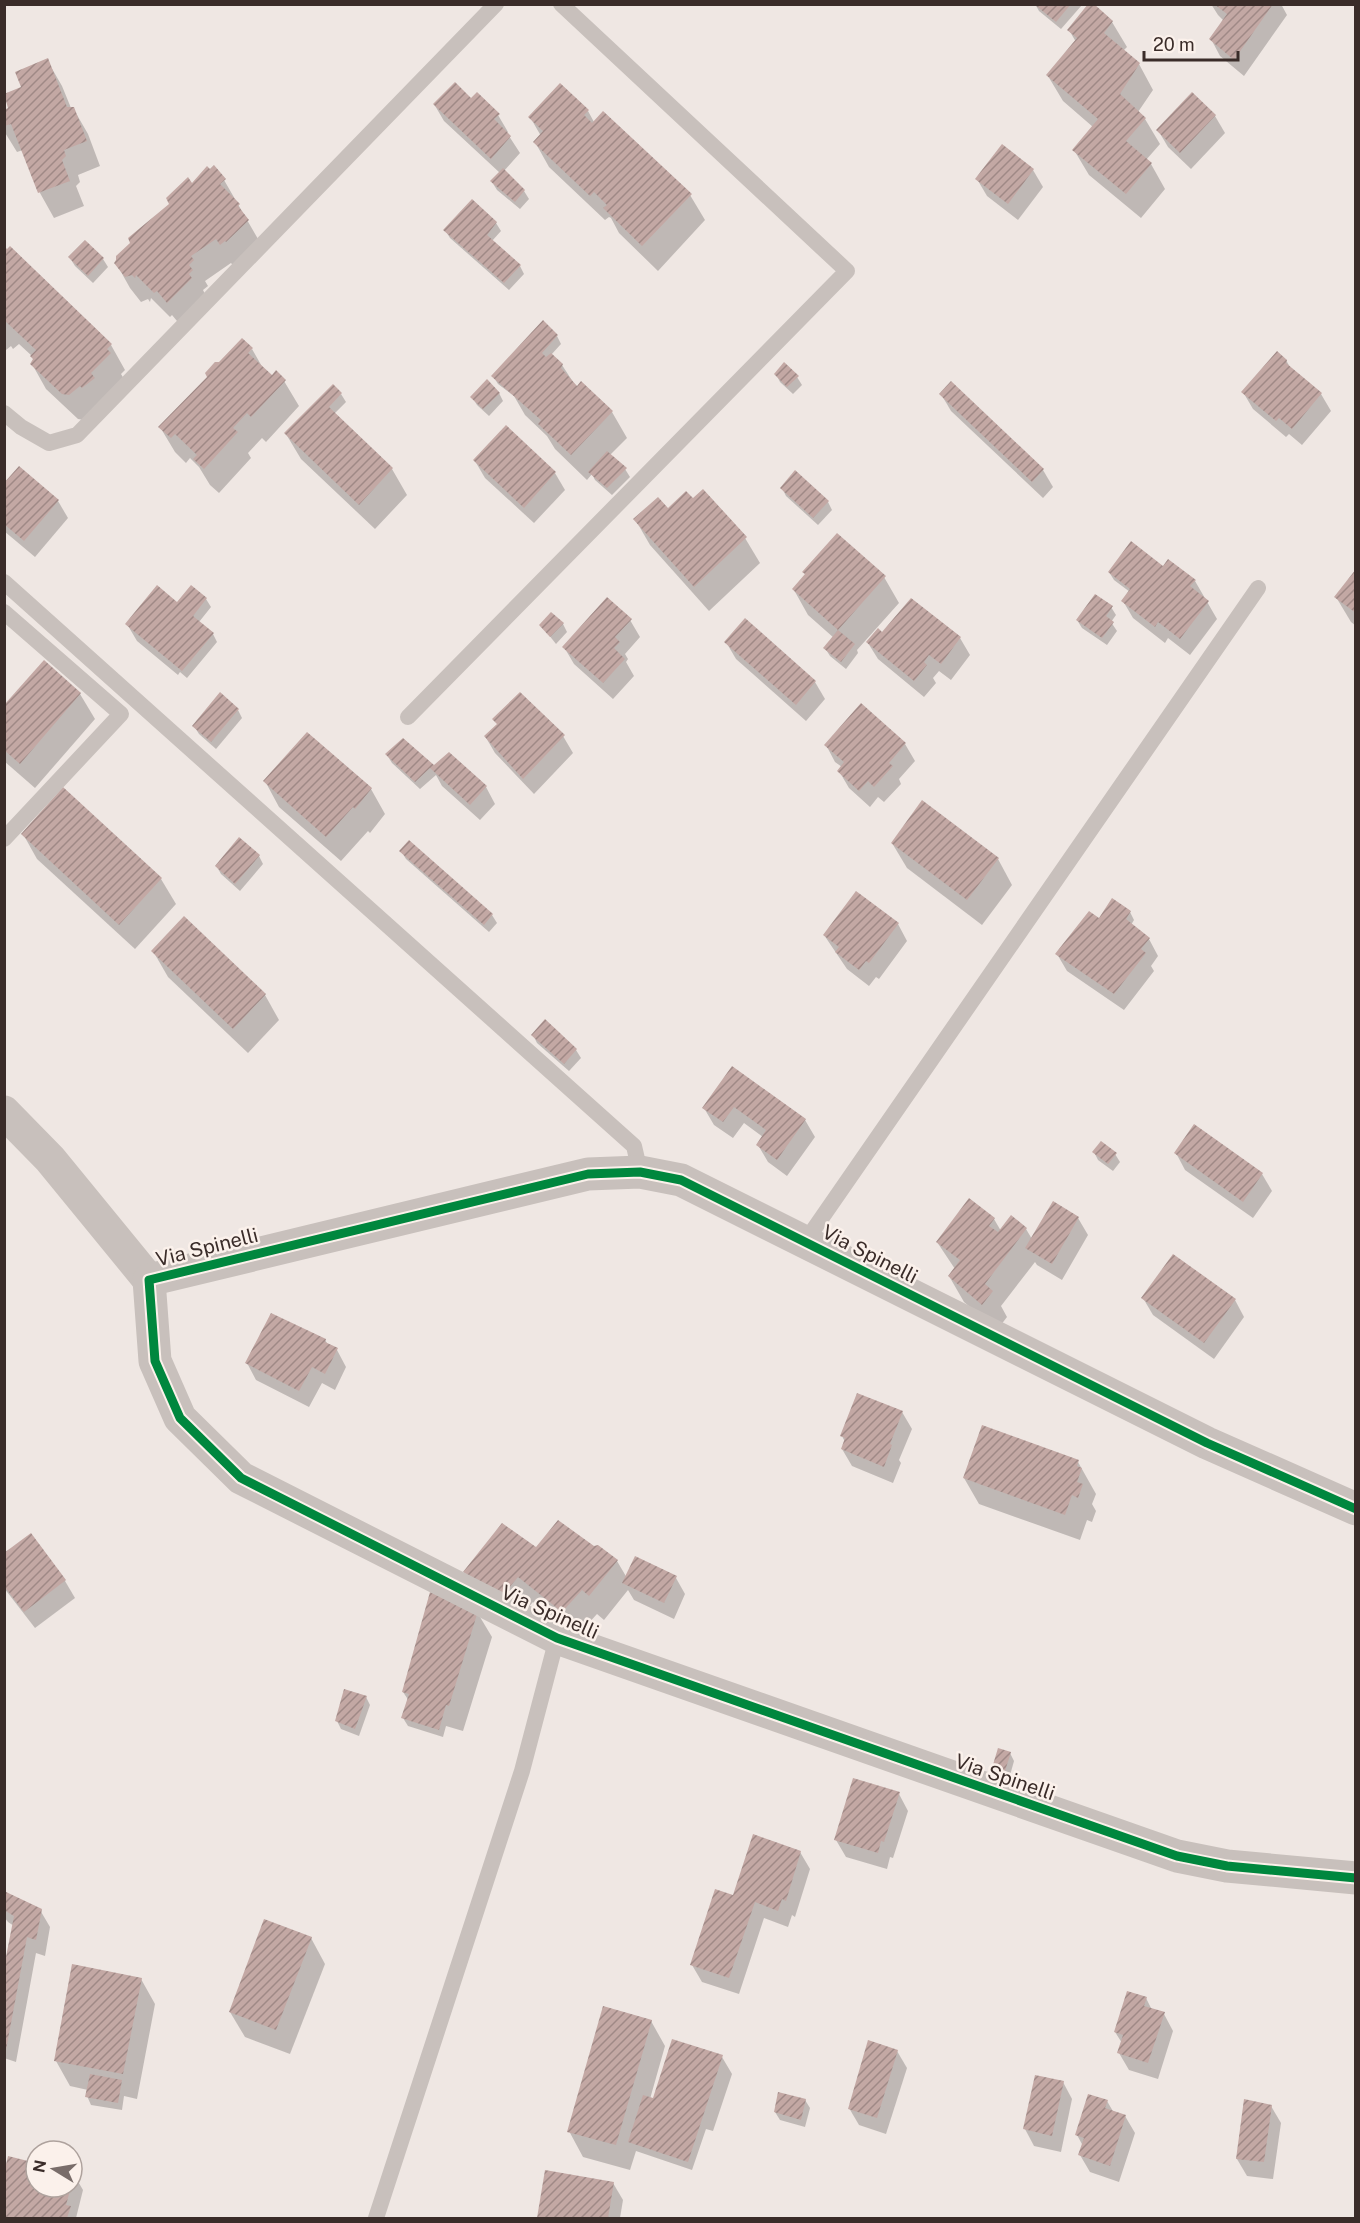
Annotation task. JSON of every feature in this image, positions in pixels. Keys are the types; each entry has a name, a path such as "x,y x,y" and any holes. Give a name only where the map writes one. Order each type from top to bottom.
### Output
{"street":[{"path":"4,1112 50,1159 149,1280"},
{"name":"Via Spinelli","path":"1356,1509 1207,1443 681,1180 640,1172 588,1174 149,1280 155,1361 180,1418 242,1478 557,1638 1177,1856 1227,1866 1356,1878"}],"lane":[{"path":"4,413 21,427 49,443 77,435 496,4"},
{"path":"408,717 847,271 561,4"},
{"path":"4,582 634,1146 640,1172"},
{"path":"805,1242 1258,588"},
{"path":"4,612 121,714 4,839"},
{"path":"376,2218 522,1771 557,1638"}],"building":[{"path":"1034,4 1071,4 1056,22"},
{"path":"1088,4 1094,4 1113,21 1104,33 1140,63 1120,94 1146,118 1126,141 1152,163 1126,194 1072,150 1098,119 1046,75 1077,38 1067,30"},
{"path":"1214,4 1273,4 1234,60 1209,39 1227,14"},
{"path":"48,58 67,107 74,107 87,141 64,150 66,156 62,160 70,181 38,193 11,124 4,126 4,110 8,108 4,94 21,87 15,72"},
{"path":"455,82 471,98 477,92 500,114 494,119 511,136 491,159 433,104"},
{"path":"560,83 589,110 584,115 592,123 603,111 692,194 642,246 603,208 607,205 594,192 590,196 533,142 543,131 528,117"},
{"path":"1192,92 1216,115 1180,153 1156,130"},
{"path":"1002,144 1034,169 1008,204 975,179"},
{"path":"214,165 226,179 220,184 240,204 238,206 249,220 226,242 220,245 216,239 191,256 194,260 189,265 193,270 189,274 192,278 167,303 157,291 154,293 136,275 135,278 132,275 125,277 114,263 116,256 130,243 128,238 169,204 166,198 188,177 192,183 207,166 210,169"},
{"path":"503,168 525,190 515,202 490,181"},
{"path":"472,199 497,222 487,235 521,265 504,283 443,230"},
{"path":"85,240 104,258 88,276 68,257"},
{"path":"4,246 7,249 10,246 112,344 107,349 111,353 91,373 95,378 69,395 62,394 30,364 33,359 30,356 36,350 4,320"},
{"path":"543,320 558,335 542,353 546,357 551,353 563,364 561,368 577,386 581,381 613,411 571,455 538,424 541,420 491,376"},
{"path":"242,338 253,348 248,353 272,375 276,370 286,380 251,417 247,413 233,428 238,432 204,469 193,459 197,455 175,434 171,438 158,427 207,377 205,373 215,362 219,362"},
{"path":"1277,351 1287,360 1286,363 1322,393 1292,429 1279,418 1276,421 1241,392"},
{"path":"784,362 799,376 787,387 774,374"},
{"path":"487,379 500,393 483,409 470,397"},
{"path":"951,381 1044,469 1032,482 939,394"},
{"path":"333,384 342,393 329,407 393,468 359,505 284,433"},
{"path":"506,425 556,472 524,508 473,460"},
{"path":"607,451 627,468 607,488 588,472"},
{"path":"19,466 59,500 24,541 4,524 4,483"},
{"path":"795,470 829,501 813,518 780,488"},
{"path":"703,489 747,537 694,587 633,519 658,497 668,508 686,491 693,498"},
{"path":"837,533 886,576 838,630 792,589 805,574 802,572"},
{"path":"1131,541 1163,566 1168,559 1196,580 1190,586 1209,601 1180,639 1158,622 1155,627 1121,601 1130,589 1108,572"},
{"path":"1356,569 1356,613 1334,597"},
{"path":"157,585 177,602 191,585 207,598 193,616 214,633 182,671 125,624"},
{"path":"1095,594 1113,606 1106,616 1114,622 1102,638 1076,620"},
{"path":"607,597 632,619 615,637 620,642 614,648 625,659 603,683 562,647"},
{"path":"911,598 961,637 941,664 929,655 924,662 927,665 914,681 866,642 878,628 882,632"},
{"path":"551,612 564,623 550,637 539,625"},
{"path":"745,618 816,681 796,705 724,642"},
{"path":"838,630 855,644 841,662 823,648"},
{"path":"44,660 81,693 20,764 4,750 4,705"},
{"path":"220,692 239,709 211,742 192,726"},
{"path":"520,692 565,735 523,779 484,736 497,724 492,719"},
{"path":"861,703 906,743 889,763 893,766 874,787 868,781 859,791 837,771 844,762 824,745"},
{"path":"307,732 372,788 355,809 353,807 326,837 263,781"},
{"path":"403,738 434,765 449,752 487,786 470,805 430,768 415,782 385,754"},
{"path":"63,787 162,878 119,925 21,834"},
{"path":"922,800 999,858 967,900 891,843"},
{"path":"239,837 260,855 235,884 215,866"},
{"path":"409,840 493,914 484,925 399,851"},
{"path":"856,891 899,923 869,963 866,961 859,970 835,952 839,947 823,935"},
{"path":"1112,898 1131,911 1126,919 1150,938 1141,949 1146,953 1114,994 1055,954 1089,911 1099,918"},
{"path":"184,916 266,994 233,1029 151,951"},
{"path":"545,1019 577,1049 564,1064 531,1035"},
{"path":"732,1066 806,1119 777,1160 756,1145 766,1130 734,1107 723,1122 702,1108"},
{"path":"1194,1124 1263,1173 1243,1202 1174,1153"},
{"path":"1101,1141 1117,1153 1108,1164 1092,1152"},
{"path":"969,1198 995,1218 989,1226 998,1232 1011,1215 1027,1228 985,1284 993,1291 982,1305 948,1276 960,1260 936,1242"},
{"path":"1053,1201 1079,1217 1052,1264 1025,1248"},
{"path":"1173,1254 1236,1299 1204,1343 1141,1298"},
{"path":"271,1313 326,1339 325,1342 338,1348 325,1374 312,1367 299,1391 245,1363"},
{"path":"857,1393 903,1411 884,1467 841,1449 845,1438 840,1436"},
{"path":"982,1425 1079,1460 1077,1466 1082,1468 1077,1482 1083,1484 1078,1498 1072,1495 1065,1515 963,1478"},
{"path":"558,1520 618,1560 589,1596 582,1590 562,1612 518,1577 499,1600 463,1572 502,1523 536,1547"},
{"path":"31,1533 66,1580 24,1612 4,1586 4,1553"},
{"path":"635,1556 677,1576 664,1603 622,1583"},
{"path":"430,1592 478,1611 449,1706 446,1705 439,1730 401,1718 409,1694 402,1692"},
{"path":"344,1689 367,1696 355,1729 335,1721"},
{"path":"998,1748 1011,1752 1005,1771 992,1768"},
{"path":"853,1778 900,1792 884,1842 881,1841 878,1853 834,1840"},
{"path":"753,1834 801,1851 786,1901 782,1899 778,1911 755,1902 729,1978 690,1965 715,1889 733,1895"},
{"path":"4,1891 42,1909 36,1940 27,1937 6,2050 4,1967 14,1916 4,1910"},
{"path":"264,1919 312,1937 276,2030 229,2012"},
{"path":"72,1964 142,1978 123,2074 54,2061"},
{"path":"1127,1991 1147,1997 1144,2006 1165,2012 1148,2063 1117,2053 1123,2035 1114,2032"},
{"path":"603,2006 652,2020 616,2145 567,2132"},
{"path":"672,2039 723,2055 688,2162 628,2142 643,2095 653,2098"},
{"path":"868,2040 898,2050 877,2118 848,2109"},
{"path":"90,2074 122,2080 118,2103 85,2097"},
{"path":"1035,2075 1064,2081 1052,2136 1023,2129"},
{"path":"778,2092 806,2099 801,2120 774,2112"},
{"path":"1088,2094 1108,2100 1105,2108 1126,2115 1110,2166 1078,2155 1084,2138 1075,2135"},
{"path":"1244,2099 1272,2105 1264,2162 1236,2159"},
{"path":"8,2156 24,2160 24,2199 68,2199 66,2205 71,2206 67,2218 4,2218 4,2173"},
{"path":"545,2170 614,2182 608,2218 537,2218"}],"cycle path":[{"path":"1356,1509 1207,1443 681,1180 640,1172 588,1174 149,1280 155,1361 180,1418 241,1478 557,1638 1177,1856 1227,1866 1356,1878"}]}
